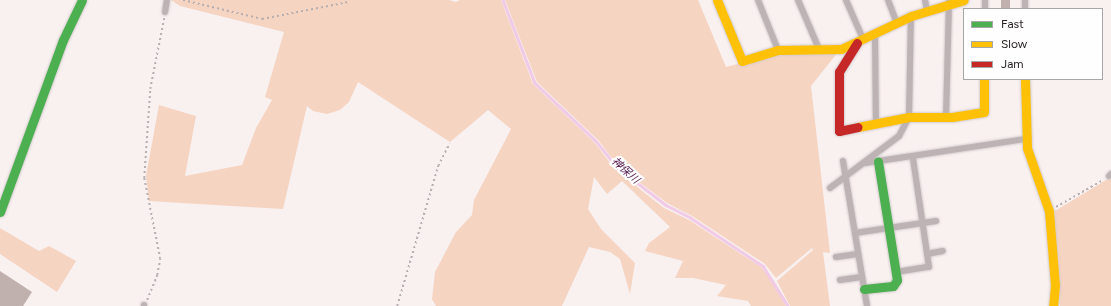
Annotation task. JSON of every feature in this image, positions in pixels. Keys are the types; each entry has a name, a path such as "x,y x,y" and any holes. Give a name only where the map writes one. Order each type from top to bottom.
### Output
{"street":[{"path":"0,212 63,40 82,0"},
{"path":"165,12 167,0"},
{"path":"717,0 742,61 778,50 841,49 911,16 949,2 964,0"},
{"path":"758,0 778,50"},
{"path":"798,0 819,49"},
{"path":"846,0 860,41"},
{"path":"888,0 897,23"},
{"path":"925,0 928,11"},
{"path":"946,117 949,2"},
{"path":"830,188 865,163 898,136 909,117 911,16"},
{"path":"875,34 876,124"},
{"path":"860,41 839,72 839,131 909,117 946,117 984,112 984,80"},
{"path":"1025,80 1026,140 1032,162 1050,212 1055,285 1053,306"},
{"path":"865,163 913,158 1026,140"},
{"path":"896,272 929,267 913,158"},
{"path":"843,161 867,306"},
{"path":"864,290 893,286 897,280 878,162"},
{"path":"855,233 936,220"},
{"path":"927,254 944,251"},
{"path":"836,257 858,254"},
{"path":"840,280 862,277"}],"path":[{"path":"183,0 262,19 348,2"},
{"path":"144,306 157,275 160,259 144,178 150,89 165,12"},
{"path":"396,306 438,166 449,144"},
{"path":"1050,212 1110,175"}],"shaded area":[{"path":"171,0 449,0 456,2 460,0 501,0 533,84 595,143 611,164 641,190 664,208 689,220 761,267 775,285 786,306 751,306 748,301 717,296 726,285 693,278 675,278 683,261 645,251 649,243 670,227 622,181 607,194 594,177 588,209 601,229 635,263 630,294 620,259 610,252 589,247 562,306 436,306 432,299 435,272 456,232 472,215 474,200 511,129 488,110 450,142 358,82 349,102 340,110 327,114 313,111 307,106 283,209 149,201 146,176 159,105 196,116 185,176 242,165 256,128 272,100 265,97 284,32 180,6"},
{"path":"505,0 698,0 726,67 783,52 838,52 811,86 830,253 823,252 830,306 790,306 777,281 813,250 812,248 776,278 765,264 692,216 667,203 618,166 598,140 537,82"},
{"path":"1111,177 1111,306 1060,306 1055,262 1055,211"},
{"path":"0,228 39,251 49,246 76,261 57,292 0,254"}],"building":[{"path":"1001,0 1010,0 1010,8 1001,8"},
{"path":"0,271 32,292 23,306 0,306"}],"waterway":[{"name":"神保川","path":"503,0 535,83 596,141 617,167 666,205 691,218 763,266 788,306"}],"traffic: fast":[{"path":"0,212 63,40 82,0"},
{"path":"864,289 893,286 897,280 878,162"}],"traffic: slow":[{"path":"717,0 742,61 778,50 841,49 911,16 964,0"},
{"path":"858,127 909,117 952,117 984,112 984,80"},
{"path":"1025,80 1027,148 1049,211 1055,285 1053,306"}],"traffic: jam":[{"path":"857,43 839,72 839,131 858,127"}]}
